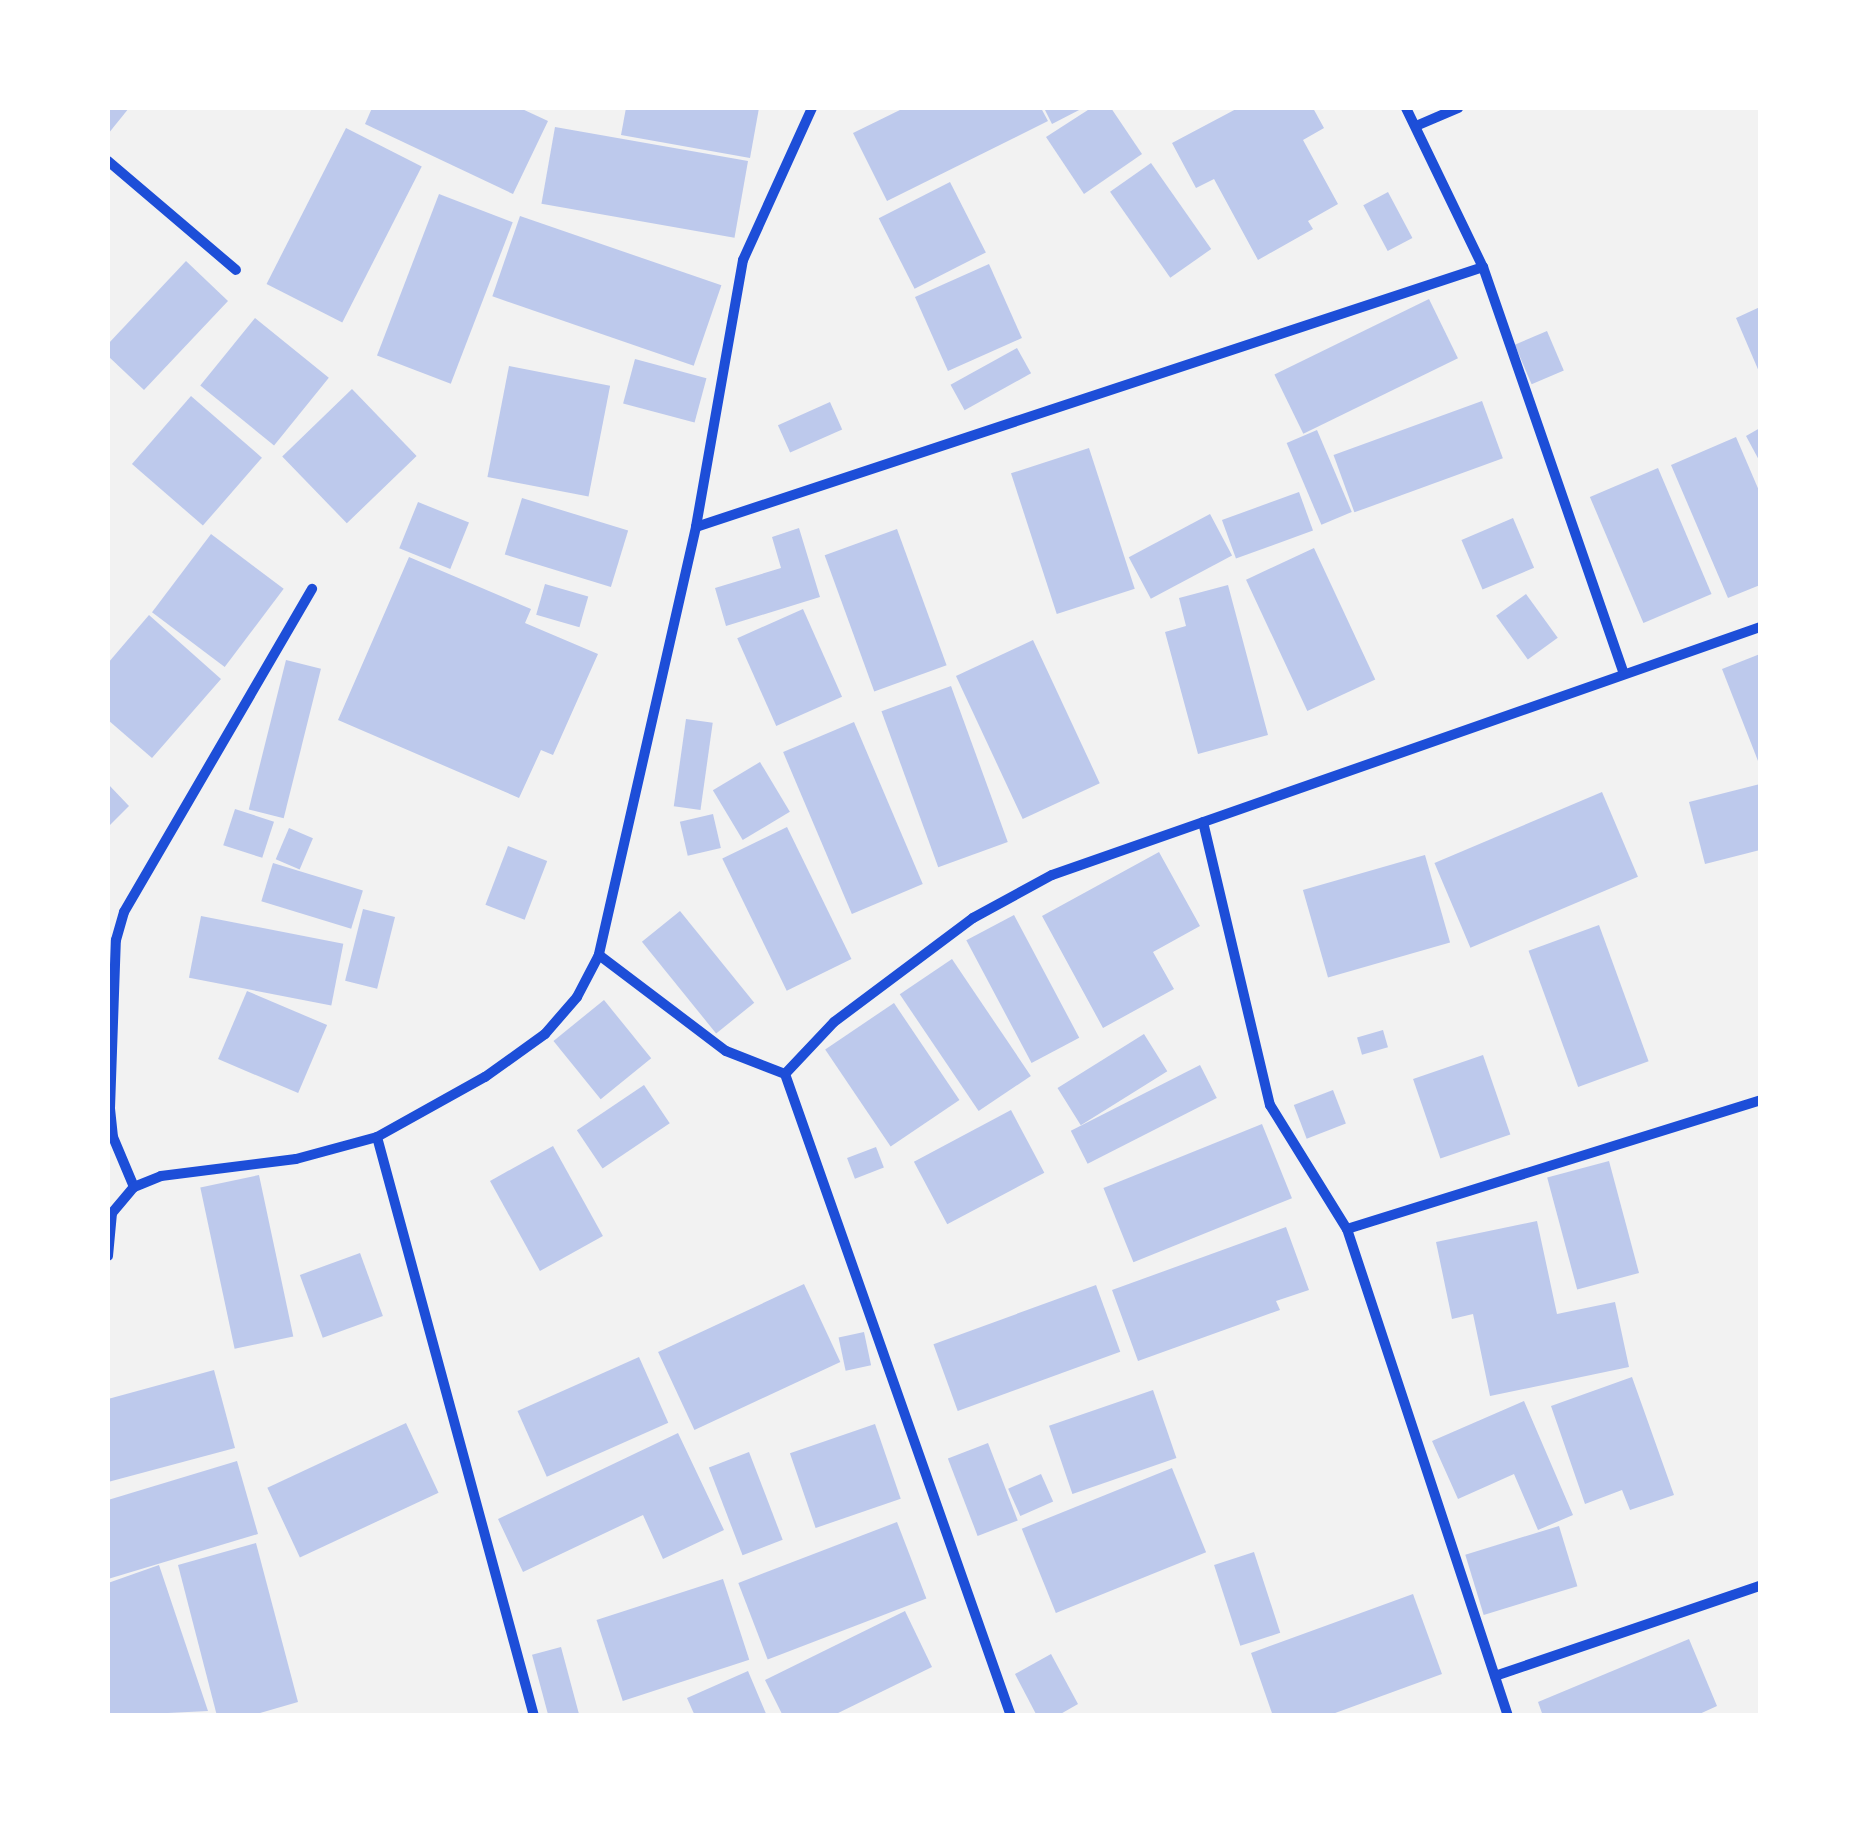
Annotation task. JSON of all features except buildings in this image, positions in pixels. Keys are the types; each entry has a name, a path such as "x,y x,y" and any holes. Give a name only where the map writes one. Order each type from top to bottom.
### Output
{"street":[{"path":"108,1256 112,1213 134,1187 161,1176 296,1160 377,1137 485,1077 545,1034 577,997 599,956 696,527 743,260 812,108"},
{"path":"1406,108 1483,268 1623,671"},
{"path":"1416,126 1458,108"},
{"path":"108,160 236,270"},
{"path":"696,527 1483,268"},
{"path":"134,1187 113,1138 110,1108 120,926 312,589"},
{"path":"785,1074 834,1022 972,918 1052,875 1623,671 1760,627"},
{"path":"1203,822 1270,1105 1347,1229 1508,1716"},
{"path":"599,956 726,1051 785,1074 1012,1716"},
{"path":"1347,1229 1760,1100"},
{"path":"377,1137 534,1716"},
{"path":"1495,1676 1760,1586"}]}
